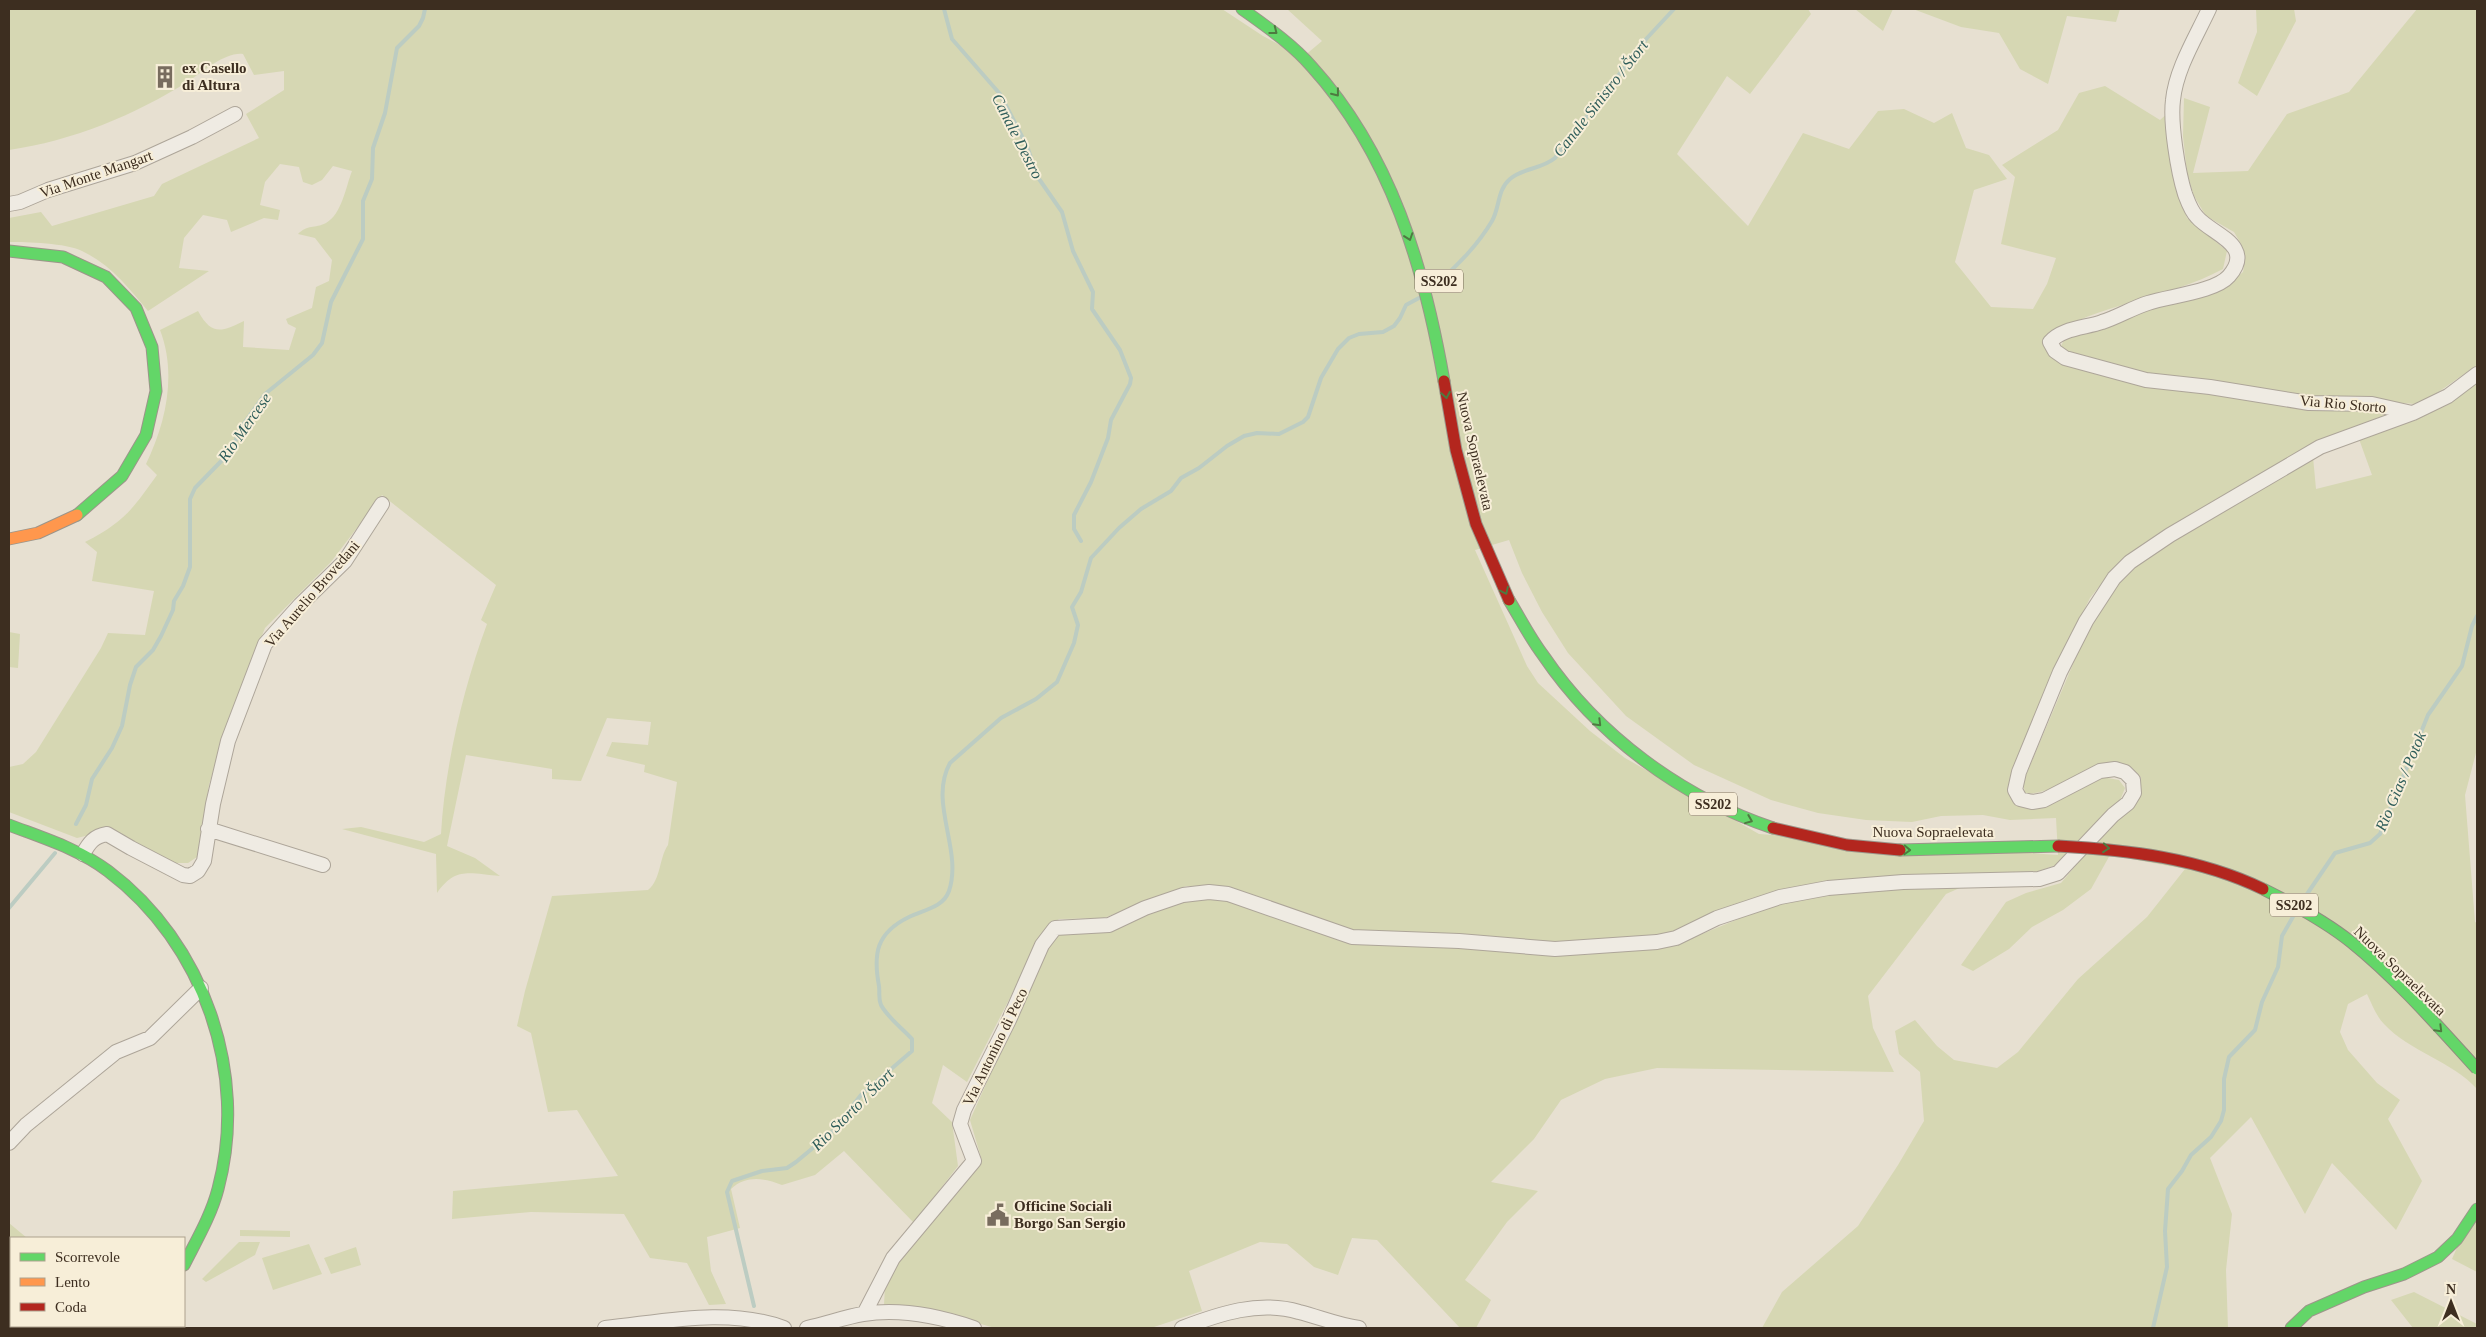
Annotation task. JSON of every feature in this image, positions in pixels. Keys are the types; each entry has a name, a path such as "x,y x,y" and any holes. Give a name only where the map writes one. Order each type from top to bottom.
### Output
{"main road":[{"name":"Nuova Sopraelevata","path":"1242,9 1276,31 1327,83 1350,113 1385,174 1399,207 1428,300 1456,451 1465,488 1486,547 1514,613 1556,676 1574,698 1629,752 1672,782 1750,821 1781,831 1855,846 1928,851 2058,846 2110,848 2162,855 2211,868 2273,894 2351,942 2477,1069"},
{"path":"9,252 33,250 68,256 84,263 111,281 126,296 147,329 155,358 157,375 155,399 148,429 129,467 119,480 104,496 73,518 56,527 9,538"},
{"path":"9,825 83,854 110,872 134,892 174,938 201,988 218,1033 223,1062 227,1096 225,1148 218,1189 185,1263"},
{"path":"2082,830 2115,832"},
{"path":"2291,1328 2309,1311 2404,1274 2438,1257 2447,1251 2462,1233 2477,1209"}],"street":[{"name":"Via Rio Storto","path":"2209,9 2181,71 2173,100 2175,131 2181,180 2189,205 2198,219 2231,242 2236,252 2234,270 2227,278 2210,288 2147,304 2102,322 2056,336 2050,342 2055,351 2065,358 2146,380 2210,387 2309,403 2372,404 2413,413"},
{"name":"Via Monte Mangart","path":"9,204 20,202 48,190 135,163 192,137 235,114"},
{"path":"2413,413 2448,396 2477,374"},
{"name":"Via Rio Storto","path":"1055,928 1109,925 1166,900 1209,892 1228,894 1352,937 1459,940 1577,949 1657,942 1676,938 1697,927 1743,909 1780,897 1828,888 1903,882 2013,881 2039,879 2058,873 2113,815 2128,803 2134,793 2133,780 2125,772 2114,769 2100,771 2044,800 2032,802 2020,799 2015,790 2019,772 2060,672 2086,621 2114,578 2130,562 2170,536 2320,447 2413,413"},
{"name":"Via Aurelio Brovedani","path":"83,854 89,842 98,835 107,834 170,869 190,876 198,871 204,861 219,774 228,741 265,644 344,560 382,504"},
{"path":"208,829 323,865"},
{"name":"Via Antonino di Peco","path":"864,1314 893,1258 974,1161 960,1124 964,1110 1009,1020 1042,945 1055,928"},
{"path":"9,1144 26,1125 116,1052 150,1038 201,988"},
{"path":"1182,1328 1224,1314 1251,1308 1298,1311 1317,1319 1359,1328"},
{"path":"807,1328 864,1314 916,1314 949,1320 974,1328"},
{"path":"605,1328 665,1325 724,1316 770,1323 784,1328"}],"green space":[{"path":"9,9 1222,9 1263,36 1303,57 1322,41 1287,9 1808,9 1811,14 1750,94 1727,76 1677,154 1748,226 1803,133 1849,149 1878,111 1904,109 1934,123 1952,113 1966,148 1989,155 2007,179 1974,190 1955,262 1991,307 2033,309 2047,284 2056,258 2001,244 2015,177 2002,165 2058,130 2079,93 2105,86 2160,120 2169,112 2180,192 2187,218 2227,251 2223,269 2179,288 2111,308 2067,326 2046,337 2048,351 2061,363 2098,375 2176,389 2263,400 2307,410 2358,409 2394,414 2311,444 2159,534 2111,572 2090,598 2052,675 2012,772 2008,791 2016,804 2035,809 2058,801 2102,777 2119,780 2125,788 2119,803 2056,865 2033,873 1859,881 1675,932 1635,939 1563,945 1349,930 1313,916 1217,886 1186,886 1104,918 1059,919 1042,935 967,1082 943,1065 932,1103 952,1122 958,1166 914,1223 844,1151 815,1175 782,1185 762,1179 743,1181 731,1189 740,1228 707,1237 711,1271 726,1304 709,1305 687,1263 650,1258 624,1214 531,1212 452,1219 453,1191 618,1176 577,1110 548,1112 531,1033 517,1026 552,896 648,890 658,875 668,845 677,782 644,772 645,765 606,756 612,742 648,745 651,722 607,718 581,781 552,779 552,769 466,755 447,846 475,858 500,876 472,873 457,875 444,884 437,893 436,854 342,829 361,827 424,842 441,834 446,781 456,728 470,675 487,624 481,620 496,585 382,495 331,562 265,628 228,720 209,785 197,857 188,863 175,863 110,830 77,838 9,812 9,767 23,764 36,752 101,648 108,633 145,635 154,591 92,581 97,552 85,542 109,528 126,514 157,475 146,464 159,432 167,398 168,364 160,330 198,311 208,325 218,330 229,328 244,321 243,347 289,350 296,328 288,324 286,319 312,308 316,287 329,281 332,260 315,238 298,234 305,229 322,225 331,219 340,207 352,171 333,166 322,180 312,185 303,182 299,167 280,164 265,182 260,205 280,210 278,220 264,218 231,232 227,220 203,215 184,238 179,268 209,271 148,311 126,285 110,270 82,251 57,245 9,242 9,218 41,212 52,226 154,196 162,184 259,138 246,114 284,90 284,71 254,75 243,54 229,56 147,105 102,125 56,140 9,150","holes":["1509,540 1522,573 1542,612 1568,653 1626,716 1694,765 1771,800 1818,813 1866,820 1912,822 1941,816 1983,815 2010,820 2056,818 2058,855 1759,834 1625,758 1590,731 1538,683 1527,666 1475,550"]},
{"path":"1855,9 1893,9 1883,31"},
{"path":"1913,9 2120,9 2116,22 2067,16 2048,84 2020,69 1999,33 1961,27"},
{"path":"2256,9 2294,9 2296,21 2257,96 2238,83 2257,32"},
{"path":"2417,9 2477,9 2477,365 2434,395 2415,404 2306,395 2153,376 2064,352 2061,346 2064,340 2144,310 2228,285 2243,272 2245,261 2241,244 2234,232 2206,216 2194,196 2187,173 2183,136 2184,98 2210,107 2193,173 2248,171 2287,114 2349,92"},
{"path":"2477,382 2477,749 2465,795 2475,922 2477,923 2477,1089 2456,1071 2394,1034 2374,1010 2367,994 2348,1004 2340,1032 2348,1050 2377,1083 2400,1100 2388,1119 2422,1181 2396,1230 2332,1163 2305,1214 2251,1117 2210,1158 2232,1214 2226,1270 2228,1328 1762,1328 1782,1292 1858,1226 1924,1121 1920,1072 1899,1054 1895,1031 1915,1020 1937,1046 1954,1060 1997,1068 2018,1052 2078,979 2147,917 2185,869 2110,855 2091,889 2063,910 2032,927 2009,949 1973,971 1961,965 2006,902 2026,893 2061,883 2110,825 2130,809 2140,795 2141,777 2124,768 2109,765 2082,772 2041,792 2025,794 2023,782 2085,636 2118,580 2149,554 2261,490 2313,457 2316,489 2372,475 2359,439"},
{"path":"9,632 20,634 18,668 9,667"},
{"path":"1916,886 1962,887 1946,894 1868,996 1873,1028 1894,1072 1657,1068 1605,1079 1561,1100 1534,1139 1491,1182 1538,1191 1507,1222 1465,1280 1491,1300 1476,1328 1460,1328 1377,1240 1352,1238 1338,1275 1314,1267 1287,1244 1260,1242 1189,1271 1202,1311 1151,1328 995,1328 921,1307 884,1305 885,1286 905,1246 982,1161 970,1120 1047,947 1061,933 1102,931 1126,925 1162,907 1194,899 1223,899 1297,924 1496,950 1583,955 1647,949 1685,941 1777,903 1830,894"},
{"path":"2477,1207 2477,1272 2452,1259 2472,1213"},
{"path":"9,1223 26,1237 10,1237 9,1268"},
{"path":"240,1230 290,1231 290,1237 240,1236"},
{"path":"239,1242 260,1242 255,1255 206,1282 202,1279"},
{"path":"309,1244 322,1274 273,1290 262,1258"},
{"path":"356,1247 361,1265 331,1274 324,1258"},
{"path":"2414,1292 2477,1324 2477,1328 2413,1328 2391,1300"}],"waterway":[{"name":"Rio Mercese","path":"76,824 86,805 92,779 112,748 122,726 130,685 136,667 153,650 161,636 173,610 174,601 183,586 190,567 190,499 195,488 232,450 240,429 265,394 313,355 322,343 331,302 363,239 363,201 372,179 373,148 385,113 397,48 419,26 425,9"},
{"name":"Canale Destro","path":"944,9 952,39 1000,94 1027,146 1037,176 1062,212 1073,251 1093,292 1092,309 1120,350 1131,378 1130,384 1111,420 1108,438 1091,482 1074,515 1074,529 1081,541"},
{"name":"Canale Sinistro / Štort","path":"1433,288 1465,256 1486,231 1495,216 1501,193 1506,183 1515,175 1550,162 1555,158 1647,38 1674,9"},
{"name":"Rio Storto / Štort","path":"754,1306 727,1192 732,1181 762,1171 787,1168 796,1162 831,1133 861,1095 912,1051 912,1039 891,1019 881,1005 877,975 877,954 883,937 890,930 909,917 937,905 946,897 949,891 952,859 943,794 944,778 950,763 1001,718 1036,699 1057,682 1074,643 1078,625 1072,607 1081,592 1091,558 1119,528 1141,509 1171,491 1181,478 1199,468 1227,446 1244,436 1257,433 1279,434 1303,422 1308,417 1321,378 1338,349 1349,338 1359,334 1383,332 1394,326 1406,305 1419,298"},
{"name":"Rio Gias / Potok","path":"2303,900 2335,853 2370,843 2380,834 2428,715 2462,666 2472,626 2477,616"},
{"name":"Rio Mercese","path":"9,908 55,853"},
{"name":"Rio Gias / Potok","path":"2153,1328 2167,1267 2165,1231 2168,1189 2182,1171 2191,1155 2211,1137 2221,1121 2224,1110 2224,1079 2229,1057 2255,1030 2262,1002 2278,967 2282,936 2294,915"}],"traffic: fast":[{"path":"1242,9 1279,36 1312,67 1340,101 1363,137 1383,175 1400,214 1414,254 1436,338 1444,381"},
{"path":"9,251 63,257 106,277 136,308 152,347 156,391 146,435 122,476 77,515"},
{"path":"1509,600 1534,642 1565,684 1589,712 1616,737 1674,781 1739,815 1773,828"},
{"path":"9,825 85,856 108,871 142,901 170,935 193,973 211,1014 222,1057 227,1101 226,1145 215,1199 185,1263"},
{"path":"1900,850 2058,846"},
{"path":"2263,889 2320,920 2368,956 2416,1003 2477,1069"},
{"path":"2291,1328 2309,1311 2364,1287 2404,1274 2438,1257 2457,1239 2477,1209"}],"traffic: slow":[{"path":"9,539 38,533 77,515"}],"traffic: jam":[{"path":"1444,381 1456,450 1476,524 1509,600"},
{"path":"1773,828 1847,845 1900,850"},
{"path":"2058,846 2111,850 2163,857 2214,870 2239,878 2263,889"}],"place":[{"name":"ex Casello di Altura","path":"165,77"},
{"name":"Officine Sociali Borgo San Sergio","path":"998,1215"}]}
